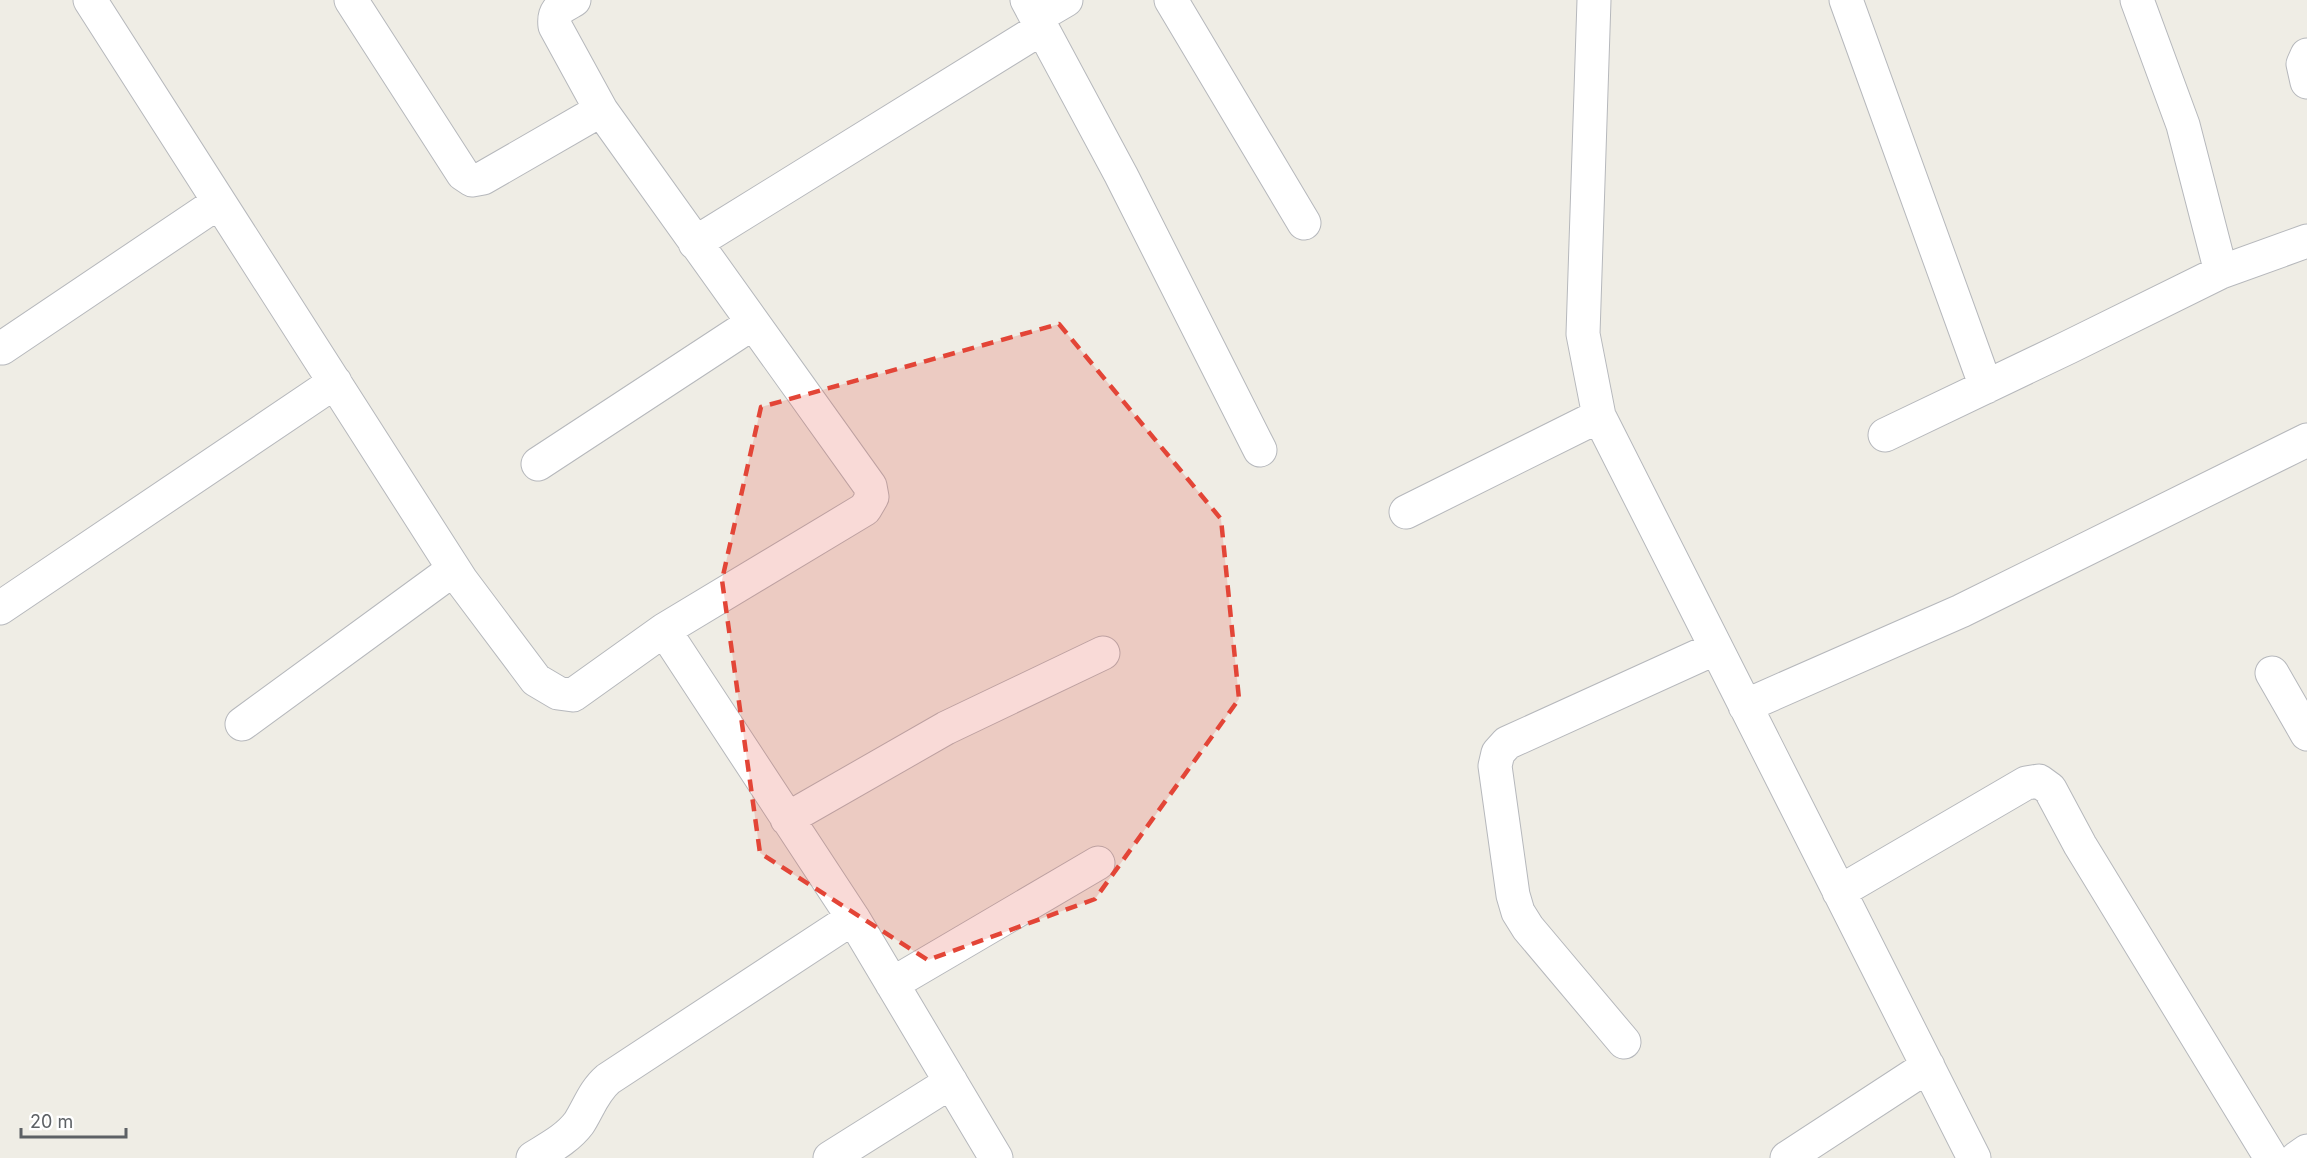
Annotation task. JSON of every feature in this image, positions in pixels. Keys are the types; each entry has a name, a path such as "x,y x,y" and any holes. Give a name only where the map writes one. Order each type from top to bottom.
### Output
{"street":[{"path":"90,0 454,569 536,680 558,693 573,694 664,630 865,509 872,497 870,486 601,111 555,26 554,16 559,9 574,0"},
{"path":"351,0 463,174 472,180 483,178 601,111"},
{"path":"695,243 1035,15 1066,0"},
{"path":"1171,0 1304,223"},
{"path":"1846,0 1986,387"},
{"path":"2137,0 2183,125 2221,272"},
{"path":"1599,2 1583,334 1599,416 1974,1158"},
{"path":"1035,15 1121,175 1260,450"},
{"path":"2307,55 2303,64 2307,82"},
{"path":"2,348 219,202"},
{"path":"1885,435 2221,272 2307,241"},
{"path":"538,464 753,323"},
{"path":"0,608 334,382"},
{"path":"1406,512 1599,416"},
{"path":"1745,706 1961,611 2307,440"},
{"path":"242,724 454,569"},
{"path":"664,630 853,918 996,1158"},
{"path":"1624,1042 1528,928 1518,912 1513,895 1495,766 1498,753 1507,743 1716,648"},
{"path":"787,819 946,728 1103,653"},
{"path":"2272,673 2307,734"},
{"path":"1839,892 2026,783 2039,781 2050,789 2080,845 2271,1158"},
{"path":"892,984 1098,863"},
{"path":"533,1158 562,1140 571,1131 579,1122 598,1087 608,1078 853,918"},
{"path":"1787,1158 1928,1066"},
{"path":"830,1158 951,1082"},
{"path":"2298,1158 2307,1151"}],"highlighted area":[{"path":"1059,324 1221,519 1239,699 1095,899 928,960 760,853 722,580 761,407"}]}
